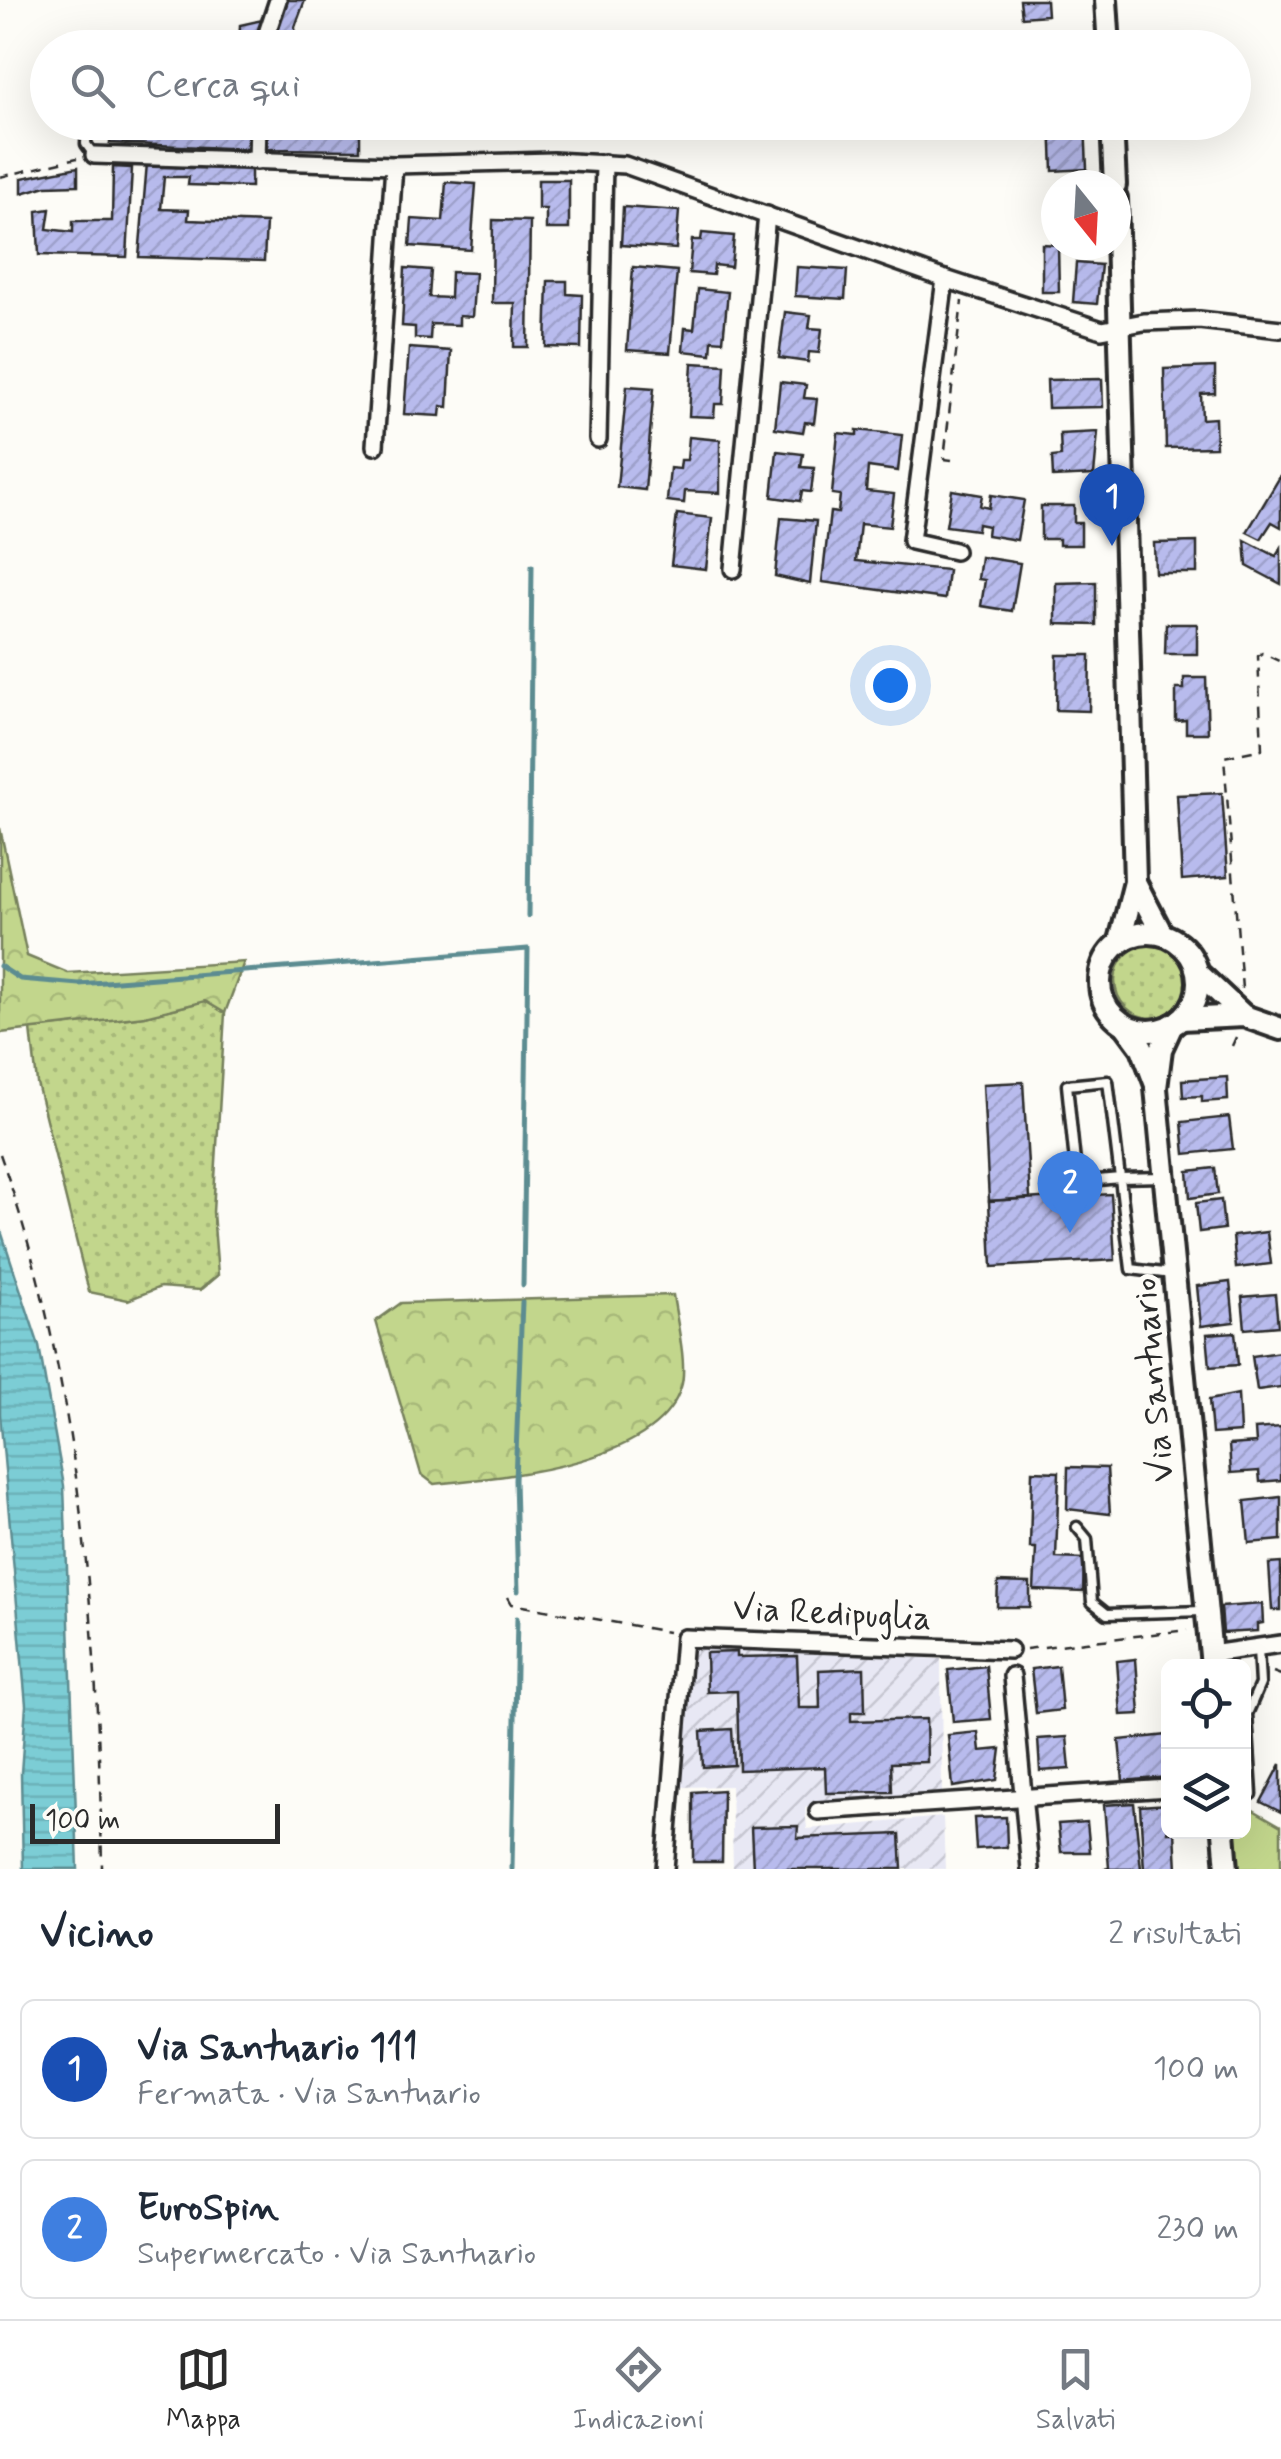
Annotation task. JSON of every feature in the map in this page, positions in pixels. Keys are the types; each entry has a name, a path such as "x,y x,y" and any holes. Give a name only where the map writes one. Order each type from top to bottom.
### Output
{"street":[{"path":"268,30 278,0"},
{"path":"1106,0 1107,30"},
{"path":"258,140 258,161"},
{"path":"1113,140 1114,170"},
{"path":"94,155 394,164 626,165 945,279 1102,330 1199,320 1281,328"},
{"path":"375,446 394,164"},
{"path":"598,439 604,164"},
{"path":"733,569 767,215"},
{"path":"1119,260 1135,882 1120,941 1100,968 1099,985 1112,1016 1125,1026 1157,1031 1177,1022 1244,1007"},
{"path":"945,279 911,541 956,551"},
{"path":"1135,882 1162,934"},
{"path":"1120,941 1133,934 1162,934 1179,942 1198,972 1244,1007 1281,1028"},
{"path":"1177,1022 1198,990 1198,972"},
{"name":"Via Santuario","path":"1156,1088 1162,1050 1177,1022"},
{"name":"Via Santuario","path":"1125,1026 1142,1048 1156,1088 1211,1659"},
{"name":"Via Redipuglia","path":"666,1869 684,1638 1010,1650"},
{"path":"1215,1659 1281,1644"},
{"path":"1012,1676 1030,1869"},
{"path":"818,1811 1161,1788"},
{"path":"1225,1839 1227,1869"}],"lane":[{"path":"86,140 94,155"},
{"path":"1166,1177 1120,1178 1077,1182 1066,1085 1108,1081 1120,1178 1131,1269 1176,1274"},
{"path":"1077,1528 1087,1539 1092,1602 1107,1614 1208,1619"},
{"path":"1252,1794 1247,1714 1260,1684 1258,1649"}],"path":[{"path":"0,177 94,155"},
{"path":"952,460 944,459 964,285"},
{"path":"1244,1007 1224,757 1262,748 1258,656 1262,652 1281,662"},
{"path":"0,1154 71,1428 90,1615 102,1869"},
{"path":"508,1597 512,1604 660,1629 684,1638"},
{"path":"1010,1650 1208,1619"}],"shaded area":[{"path":"687,1646 941,1659 942,1795 805,1807 807,1829 943,1817 945,1869 733,1869 731,1786 678,1787"}],"green space":[{"path":"0,828 27,956 68,973 244,962 225,1013 205,1001 145,1016 0,1033"},
{"path":"1152,944 1178,955 1189,981 1178,1007 1152,1018 1126,1007 1115,981 1126,955"},
{"path":"205,1001 225,1013 213,1212 218,1275 200,1290 160,1287 128,1300 89,1292 37,1083 31,1029 145,1016"},
{"path":"673,1295 682,1355 681,1387 667,1413 642,1434 611,1450 536,1471 434,1484 421,1474 376,1321 401,1303"},
{"path":"1251,1809 1281,1826 1281,1869 1236,1869 1233,1839 1251,1839"}],"water":[{"path":"0,1228 39,1346 64,1486 78,1869 23,1869 21,1773 26,1705 0,1414"}],"building":[{"path":"288,0 305,0 295,30 275,30"},
{"path":"1020,0 1046,0 1047,15 1022,17"},
{"path":"267,19 263,30 240,30 240,25"},
{"path":"110,140 250,140 249,149 110,143"},
{"path":"267,140 360,140 360,150 267,149"},
{"path":"1052,140 1086,140 1087,169 1053,170"},
{"path":"147,163 251,164 251,187 188,185 189,177 164,177 161,209 189,210 188,220 266,223 264,261 139,257"},
{"path":"78,167 78,185 46,186 22,193 22,178"},
{"path":"113,167 132,168 127,257 39,255 37,211 50,209 47,229 73,232 73,221 112,221"},
{"path":"538,180 569,180 569,229 546,229 546,209 538,209"},
{"path":"446,182 476,184 471,250 410,246 412,219 443,221"},
{"path":"623,207 679,211 676,249 621,245"},
{"path":"493,220 530,221 528,347 514,347 515,303 492,303"},
{"path":"702,233 734,236 731,267 714,265 713,275 689,273 692,240 701,240"},
{"path":"1042,260 1058,260 1059,292 1042,292"},
{"path":"1076,263 1101,265 1097,304 1073,302"},
{"path":"633,267 677,271 670,353 627,350"},
{"path":"797,267 847,270 845,299 795,296"},
{"path":"405,268 431,270 429,297 450,298 451,272 475,273 472,317 459,316 459,325 431,324 430,339 415,338 415,327 402,326"},
{"path":"548,281 567,281 567,294 582,295 581,348 546,347"},
{"path":"698,289 728,292 723,341 712,340 711,354 683,351 685,328 694,329"},
{"path":"785,312 811,315 809,328 822,329 819,353 809,352 808,362 779,358"},
{"path":"409,348 451,351 448,407 441,406 440,416 404,414"},
{"path":"692,363 725,365 723,404 715,404 714,417 689,416"},
{"path":"1215,367 1215,393 1201,394 1202,419 1215,418 1216,447 1166,448 1164,369"},
{"path":"1102,379 1103,407 1048,408 1047,380"},
{"path":"780,382 806,385 804,398 817,399 814,423 805,422 803,432 775,428"},
{"path":"627,386 654,388 645,490 617,487"},
{"path":"857,430 902,435 898,471 868,467 866,491 894,494 890,527 860,524 856,561 948,570 945,599 822,582 830,512 838,513 840,495 832,494 838,433 857,435"},
{"path":"1098,432 1094,475 1053,477 1052,457 1061,456 1060,434"},
{"path":"689,437 720,440 720,493 685,491 684,503 667,501 670,468 680,469 681,460 687,460"},
{"path":"777,451 803,454 801,467 814,468 811,492 802,491 800,501 772,497"},
{"path":"1281,475 1281,527 1272,522 1261,539 1247,532"},
{"path":"952,490 982,495 980,506 989,508 991,495 1024,500 1017,540 987,535 988,526 978,524 977,530 946,526"},
{"path":"1041,506 1074,506 1074,523 1081,523 1081,545 1059,545 1059,539 1041,539"},
{"path":"677,514 712,518 706,569 671,565"},
{"path":"781,518 816,521 810,584 775,576"},
{"path":"1245,540 1276,556 1281,548 1281,584 1247,566"},
{"path":"1197,542 1197,573 1155,573 1154,543"},
{"path":"981,557 1020,563 1012,611 981,606 985,580 978,579"},
{"path":"1096,582 1096,625 1056,624 1056,583"},
{"path":"1166,624 1197,624 1197,654 1165,654"},
{"path":"1057,655 1090,655 1089,711 1056,710"},
{"path":"1184,678 1206,678 1208,733 1186,733 1186,720 1176,721 1176,689 1184,689"},
{"path":"1222,793 1228,876 1182,880 1177,795"},
{"path":"1227,1077 1228,1100 1202,1102 1202,1096 1183,1097 1182,1080"},
{"path":"1023,1082 1030,1198 989,1201 983,1084"},
{"path":"1229,1117 1233,1149 1185,1154 1182,1122"},
{"path":"1215,1168 1218,1194 1190,1198 1188,1171"},
{"path":"1111,1194 1115,1260 992,1267 989,1201"},
{"path":"1221,1200 1224,1229 1199,1232 1196,1203"},
{"path":"1267,1232 1271,1264 1236,1268 1233,1236"},
{"path":"1230,1282 1234,1322 1201,1326 1197,1286"},
{"path":"1275,1294 1278,1326 1245,1329 1242,1297"},
{"path":"1235,1332 1238,1365 1210,1367 1207,1334"},
{"path":"1281,1352 1281,1387 1257,1390 1252,1356"},
{"path":"1238,1394 1240,1432 1212,1434 1209,1400"},
{"path":"1281,1427 1281,1480 1260,1482 1259,1471 1231,1473 1229,1445 1256,1443 1255,1429"},
{"path":"1068,1467 1107,1468 1110,1514 1067,1509"},
{"path":"1032,1471 1059,1472 1056,1558 1084,1559 1083,1592 1034,1590 1036,1548 1030,1548"},
{"path":"1281,1497 1281,1540 1249,1543 1245,1501"},
{"path":"1281,1563 1281,1610 1272,1610 1269,1564"},
{"path":"998,1582 1030,1583 1030,1607 997,1607"},
{"path":"1262,1604 1263,1623 1257,1624 1257,1631 1223,1633 1221,1607"},
{"path":"737,1652 737,1657 797,1656 799,1708 820,1708 819,1670 864,1668 865,1712 851,1712 851,1721 926,1719 927,1762 891,1763 892,1792 826,1793 825,1767 739,1770 737,1691 707,1692 706,1653"},
{"path":"1136,1659 1140,1714 1121,1715 1117,1661"},
{"path":"986,1666 991,1719 953,1722 948,1670"},
{"path":"1058,1666 1062,1710 1036,1713 1031,1669"},
{"path":"732,1729 734,1765 703,1767 701,1731"},
{"path":"978,1732 980,1751 1001,1749 997,1780 953,1787 948,1735"},
{"path":"1161,1736 1161,1778 1123,1781 1119,1740"},
{"path":"1067,1737 1070,1769 1040,1771 1038,1739"},
{"path":"1281,1764 1281,1812 1261,1802"},
{"path":"723,1790 722,1862 693,1862 693,1792"},
{"path":"1134,1803 1141,1869 1104,1869 1109,1868 1104,1805"},
{"path":"1161,1804 1161,1839 1175,1839 1177,1869 1144,1869 1140,1806"},
{"path":"1006,1817 1007,1847 976,1849 974,1818"},
{"path":"1087,1822 1090,1852 1061,1852 1058,1824"},
{"path":"798,1826 797,1838 900,1834 902,1869 753,1869 751,1827"}],"waterway":[{"path":"528,916 532,566"},
{"path":"0,966 20,979 79,984 528,949 523,1285"},
{"path":"518,1591 515,1480 522,1302"},
{"path":"512,1869 517,1618"}],"place":[{"name":"Via Santuario 111","path":"1112,546"},
{"name":"EuroSpin","path":"1070,1233"}]}
